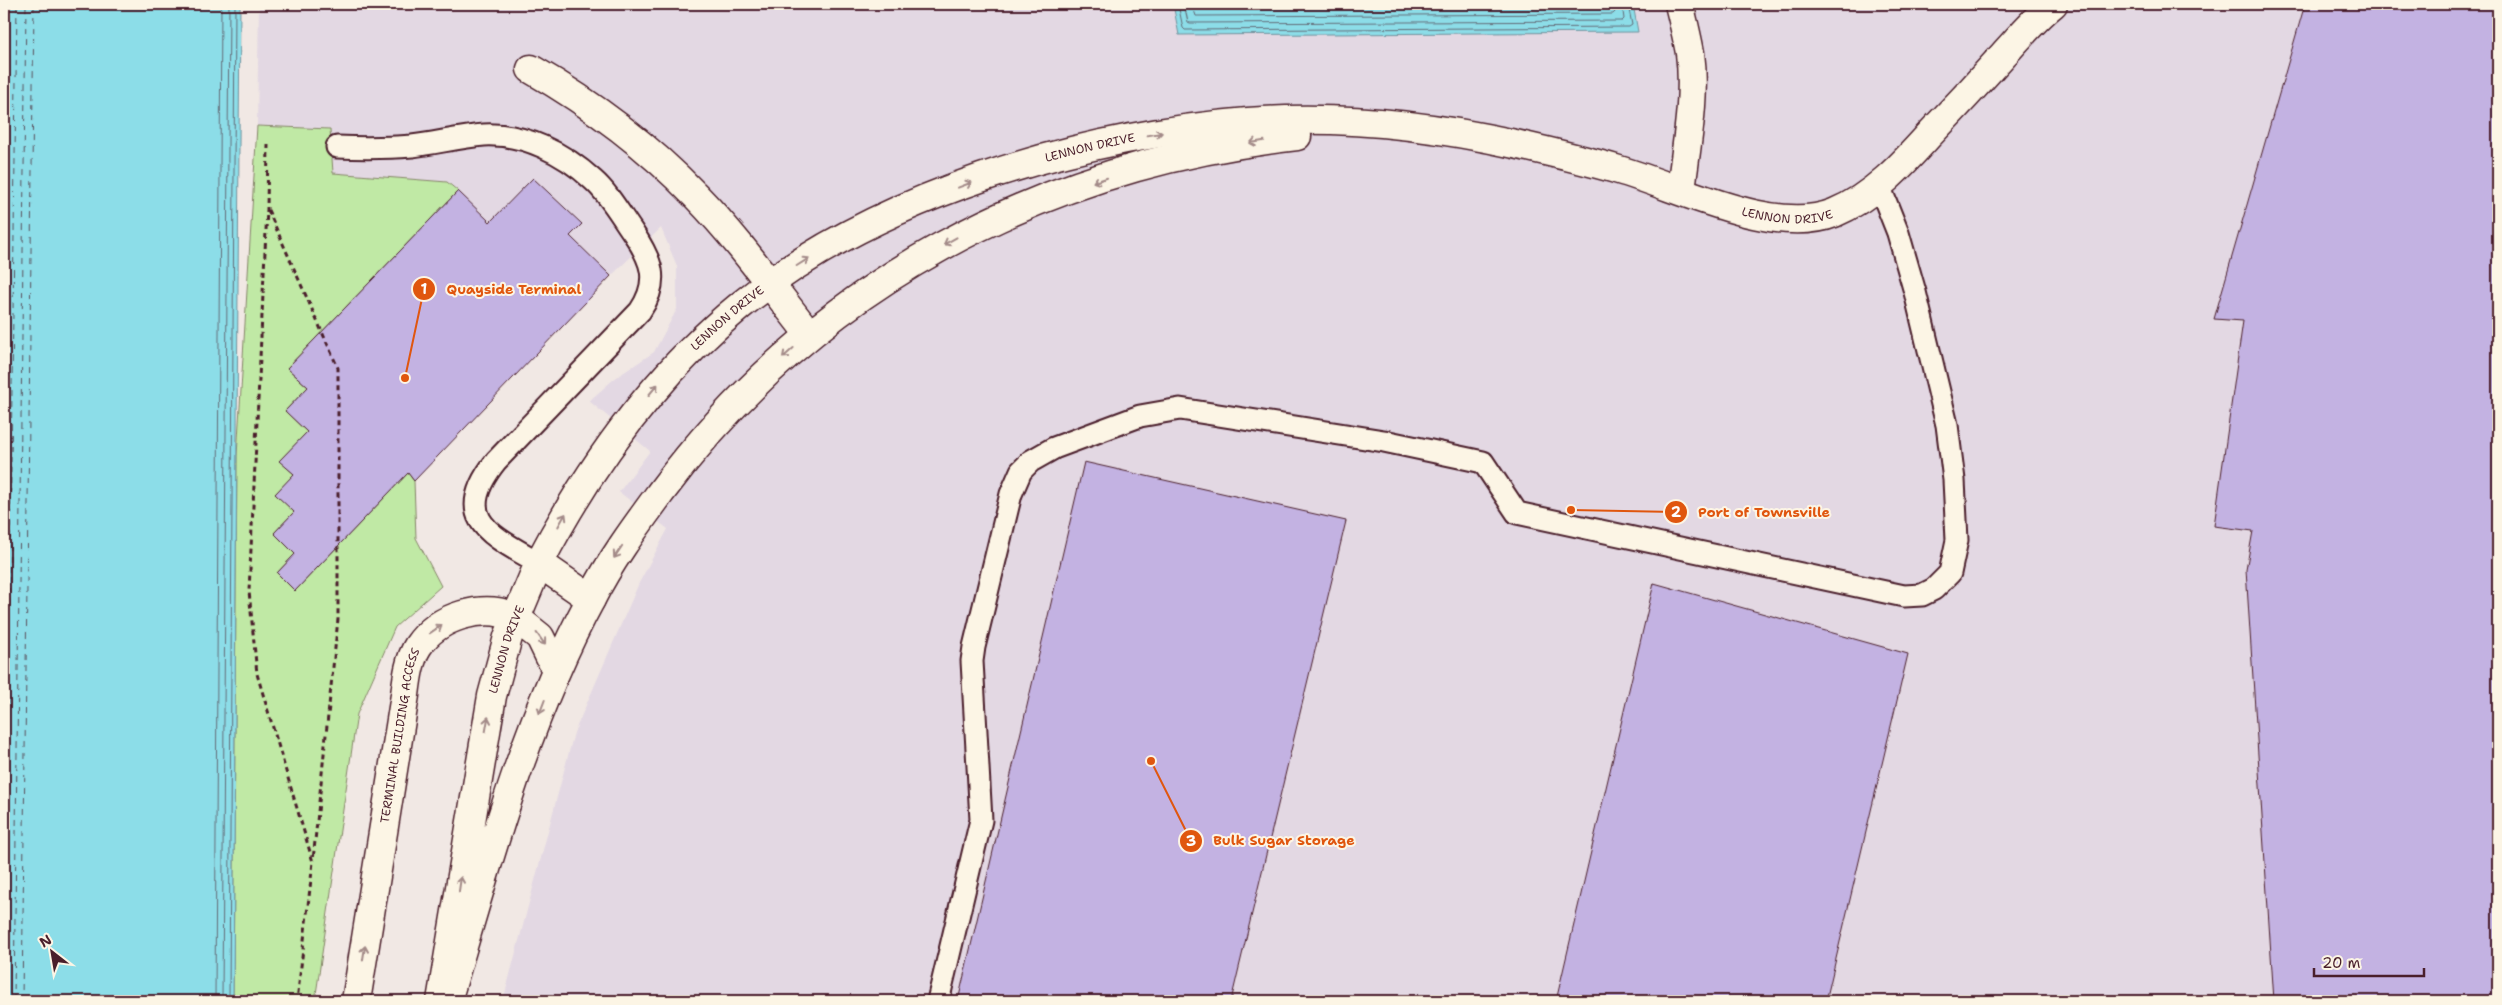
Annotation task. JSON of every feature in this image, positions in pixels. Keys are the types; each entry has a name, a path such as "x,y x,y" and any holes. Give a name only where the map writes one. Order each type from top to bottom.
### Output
{"street":[{"path":"1679,4 1690,54 1690,107 1681,190"},
{"name":"LENNON DRIVE","path":"442,1001 492,696 501,658 515,618 539,563 580,488 622,428 680,361 741,305 770,284 868,225 919,202 982,178 1045,158 1121,140 1252,122 1318,121 1385,124 1445,131 1571,158 1681,190 1762,217 1801,219 1835,213 1879,185 1901,167 2052,4"},
{"path":"531,69 603,113 673,173 714,216 809,334"},
{"name":"LENNON DRIVE","path":"446,1001 506,810 556,670 591,599 617,553 694,449 756,383 809,334 864,293 953,239 1033,201 1092,182 1188,154 1278,138 1377,129 1445,131"},
{"path":"539,563 591,599"},
{"name":"TERMINAL BUILDING ACCESS","path":"356,1001 404,695 417,646 429,633 460,616 491,611 515,618 540,637 556,670"}],"lane":[{"path":"337,147 392,148 484,135 524,139 560,155 594,181 607,195 649,259 652,276 650,294 640,311 496,462 480,485 476,505 482,523 498,540 539,563"},
{"path":"938,1001 981,820 972,678 974,647 1011,494 1021,472 1031,461 1054,448 1140,416 1180,409 1384,442 1483,462 1517,513 1904,596 1922,595 1942,583 1950,572 1954,561 1958,540 1954,480 1947,424 1915,292 1898,233 1879,185"}],"path":[{"path":"268,144 267,209 249,591 256,674 313,862"},
{"path":"267,209 338,368 338,619 297,1001"}],"shaded area":[{"path":"259,4 1173,4 1179,34 1638,32 1633,4 2498,4 2498,1001 503,1001 574,733 639,583 668,529 619,492 650,451 589,401 614,379 654,352 677,309 677,266 661,228 611,276 570,236 582,224 533,178 490,222 447,182 333,173 330,129 257,126"}],"green space":[{"path":"257,126 330,129 333,173 447,182 458,191 287,368 308,387 285,411 307,432 280,461 294,474 294,512 274,533 295,554 277,573 295,591 408,473 414,481 416,538 441,586 395,627 357,714 315,1001 233,1001 237,456"}],"water":[{"path":"4,4 240,4 233,1001 4,1001"},
{"path":"1173,4 1633,4 1638,32 1179,35"}],"building":[{"path":"2305,4 2498,4 2498,1001 2274,1001 2246,570 2253,531 2214,526 2243,321 2214,319"},
{"path":"533,178 582,224 570,236 611,276 414,481 408,473 295,591 277,573 295,554 274,533 294,512 275,494 294,474 279,461 307,432 285,411 308,387 287,368 458,191 490,222"},
{"path":"1084,462 1346,521 1231,1001 958,1001"},
{"path":"1654,583 1908,654 1826,1001 1556,1001"}],"ferry route":[{"path":"4,1001 17,4"},
{"path":"14,1001 26,4"},
{"path":"22,1001 34,4"}],"place":[{"name":"Quayside Terminal","path":"405,378"},
{"name":"Port of Townsville","path":"1571,510"},
{"name":"Bulk Sugar Storage","path":"1151,761"}]}
